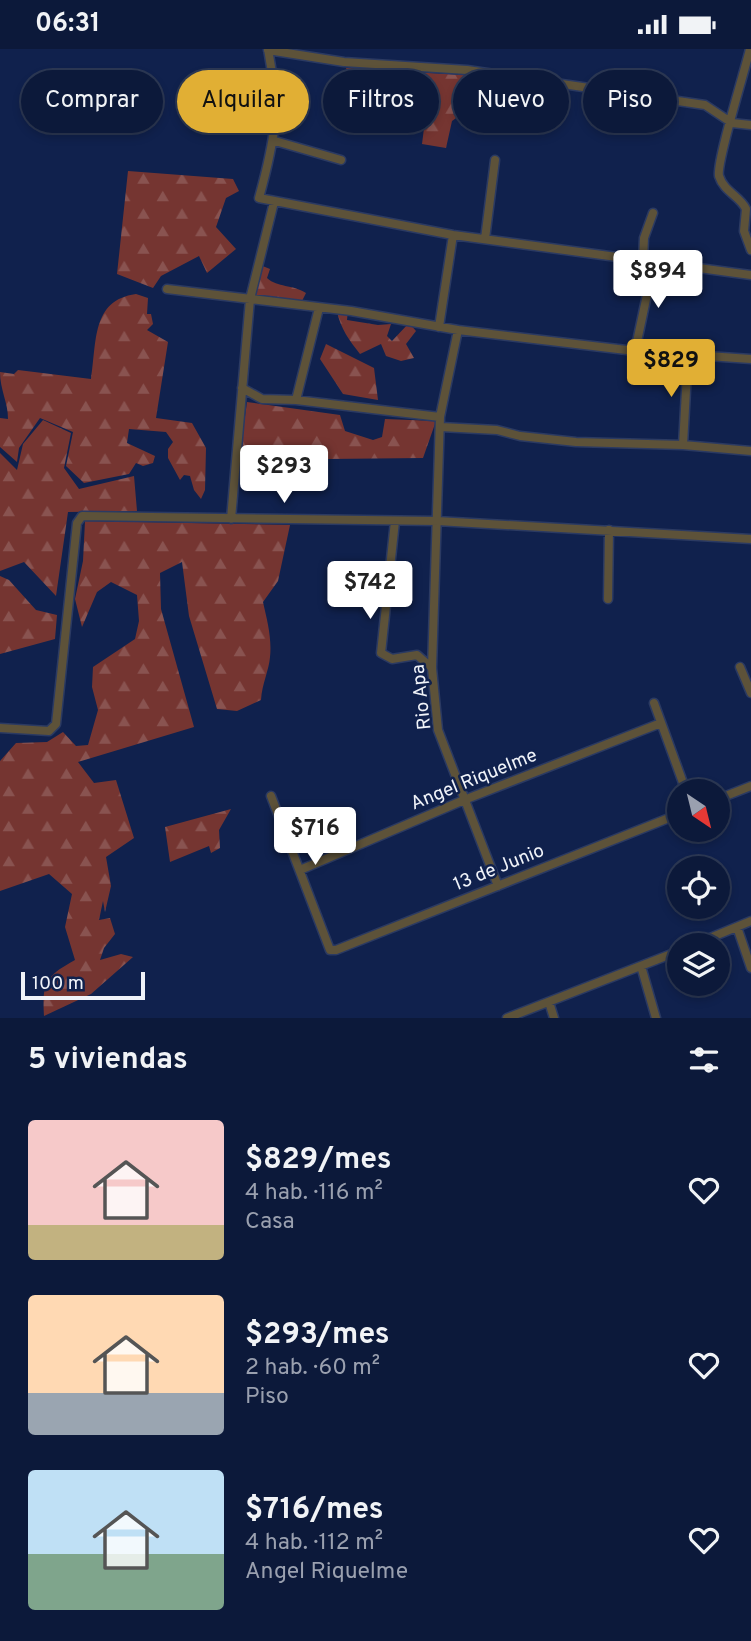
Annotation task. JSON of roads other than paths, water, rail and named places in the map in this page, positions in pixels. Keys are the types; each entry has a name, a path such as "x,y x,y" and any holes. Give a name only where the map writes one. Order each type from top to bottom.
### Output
{"street":[{"path":"750,49 732,123 718,164 726,189 744,205 744,231 751,250"},
{"path":"751,125 732,123 705,105 467,70 344,62 268,50 277,104 275,141 259,198 453,235 751,275"},
{"path":"741,85 751,85"},
{"path":"275,141 341,160"},
{"path":"485,239 495,160"},
{"path":"231,519 250,299 274,202"},
{"path":"643,261 648,224 653,213"},
{"path":"439,327 453,235"},
{"path":"635,351 654,262"},
{"path":"167,289 319,308 458,330 635,351 751,359"},
{"path":"296,400 319,308"},
{"name":"Rio Apa","path":"458,330 441,422 432,668 438,730 498,886"},
{"path":"683,445 688,354"},
{"path":"242,388 262,399 296,400 520,436 576,442 683,445 751,451"},
{"path":"0,728 49,731 56,724 77,523 82,516 437,521 751,539"},
{"path":"394,521 381,653 392,659 417,655 432,668"},
{"path":"608,599 610,530"},
{"path":"740,667 751,693"},
{"path":"653,703 682,779"},
{"name":"Angel Riquelme","path":"300,870 464,800 661,723"},
{"path":"730,794 751,786"},
{"path":"271,796 300,870"},
{"name":"13 de Junio","path":"300,870 330,950 341,949 667,819"},
{"path":"722,933 751,921"},
{"path":"737,927 751,968"},
{"path":"507,1018 667,956"},
{"path":"640,966 656,1018"},
{"path":"549,1002 554,1018"}]}
